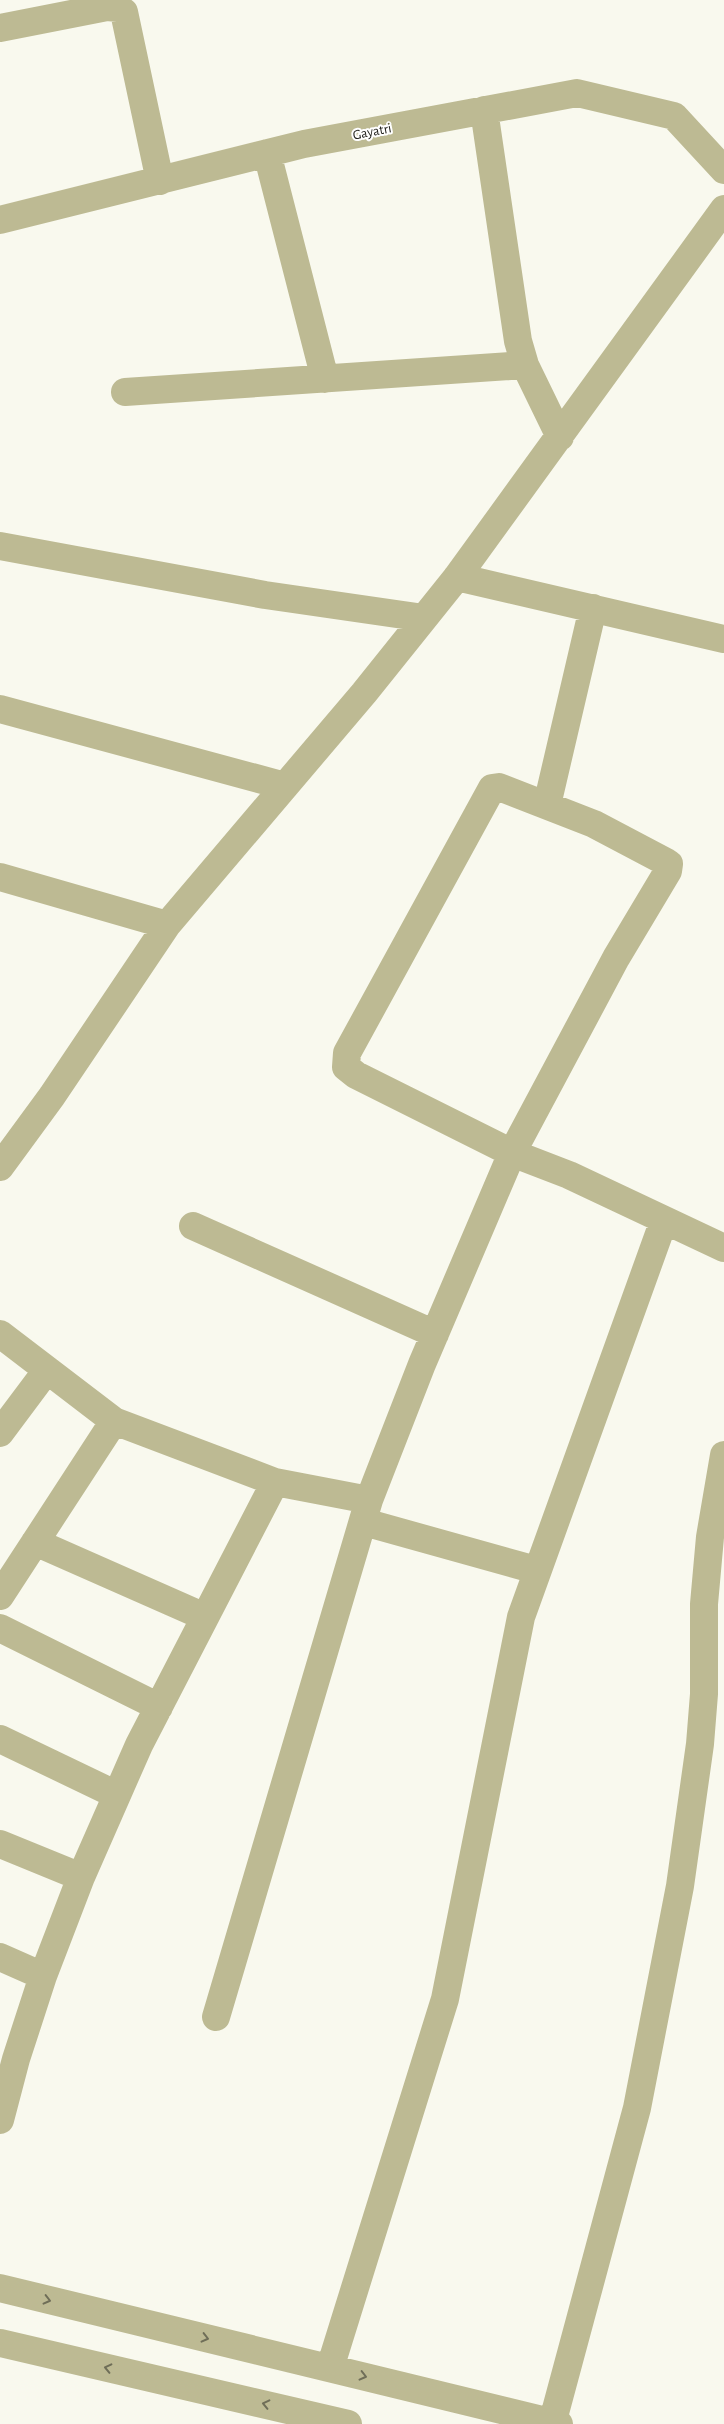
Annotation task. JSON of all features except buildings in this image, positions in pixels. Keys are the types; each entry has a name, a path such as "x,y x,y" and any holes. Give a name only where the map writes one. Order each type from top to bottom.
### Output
{"street":[{"path":"0,28 108,7 118,8 124,12 160,181"},
{"name":"Gayatri","path":"0,220 304,144 577,93 674,116 724,170"},
{"path":"484,110 515,328 525,366 560,437"},
{"path":"267,153 325,379"},
{"path":"0,1167 52,1096 167,925 285,786 457,577 724,209"},
{"path":"125,392 525,366"},
{"path":"0,546 266,595 424,618"},
{"path":"457,577 724,639"},
{"path":"547,805 592,608"},
{"path":"0,708 285,786"},
{"path":"216,2016 367,1511 435,1334 512,1153 616,958 669,867 666,862 614,834 547,805 498,787 492,788 347,1053 346,1061 349,1071 512,1153 569,1176 724,1248"},
{"path":"0,877 167,925"},
{"path":"330,2368 445,1999 520,1617 664,1220"},
{"path":"193,1226 435,1334"},
{"path":"0,1334 114,1421 275,1482 367,1511 536,1570"},
{"path":"0,1433 47,1370"},
{"path":"0,1596 114,1421"},
{"path":"0,2288 555,2423 637,2108 680,1886 700,1744 704,1694 704,1604 710,1537 724,1456"},
{"path":"0,2120 8,2056 43,1976 81,1878 117,1795 159,1707 275,1482"},
{"path":"35,1542 205,1617"},
{"path":"0,1628 159,1707"},
{"path":"0,1739 117,1795"},
{"path":"0,1844 81,1878"},
{"path":"0,1956 43,1976"},
{"path":"0,2344 305,2418 348,2424"}]}
